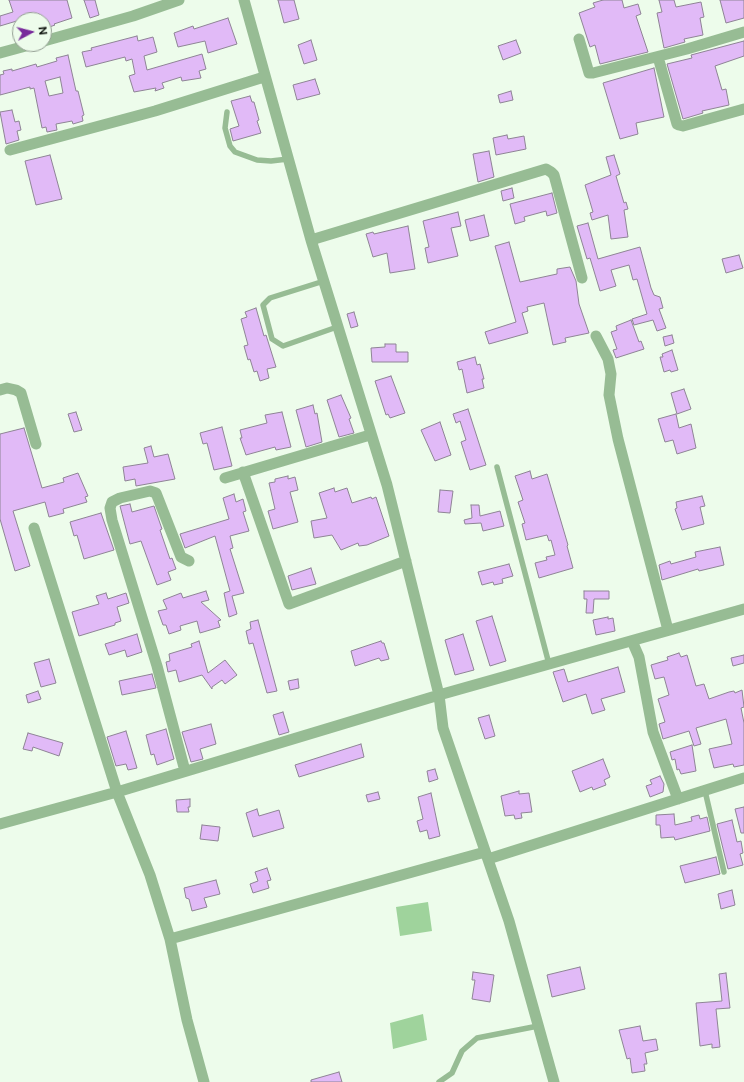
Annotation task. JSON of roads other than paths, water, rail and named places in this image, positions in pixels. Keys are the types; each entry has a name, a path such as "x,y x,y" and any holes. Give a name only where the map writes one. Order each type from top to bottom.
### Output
{"street":[{"path":"52,39 133,16 179,0"},
{"path":"244,0 264,77 311,240 386,485 439,695 443,728 509,921 554,1082"},
{"path":"579,39 589,72 597,73 744,32"},
{"path":"0,53 12,50"},
{"path":"658,57 677,124 683,126 744,109"},
{"path":"10,150 155,111 264,77"},
{"path":"311,240 546,170 554,175 582,278"},
{"path":"596,336 608,358 610,374 609,395 618,439 668,630"},
{"path":"0,390 7,388 21,393 36,444"},
{"path":"225,478 370,435"},
{"path":"243,472 289,604 406,561"},
{"path":"185,771 157,666 112,520 110,508 112,502 120,498 150,491 156,493 181,557 189,561"},
{"path":"34,528 117,792 150,875 170,940 187,1020 204,1082"},
{"path":"0,824 117,792 439,695 744,609"},
{"path":"632,641 639,657 653,732 678,799"},
{"path":"170,940 486,856 744,778"}],"lane":[{"path":"227,112 226,128 230,146 235,152 257,160 271,161 288,159"},
{"path":"324,281 270,298 263,305 272,339 282,346 337,326"},
{"path":"497,467 549,664"},
{"path":"704,791 724,872"},
{"path":"439,1082 452,1073 462,1051 477,1038 538,1026"}]}
